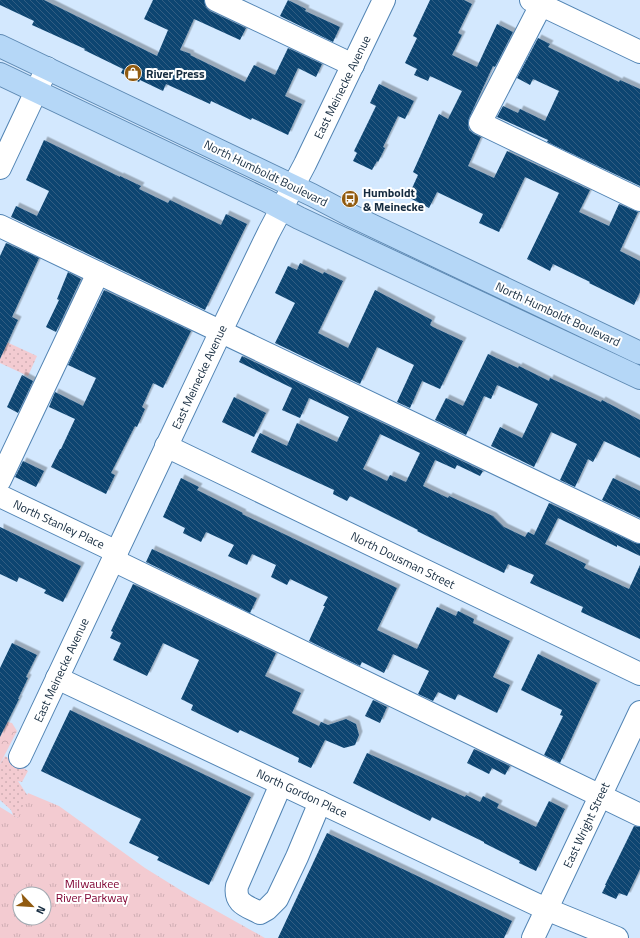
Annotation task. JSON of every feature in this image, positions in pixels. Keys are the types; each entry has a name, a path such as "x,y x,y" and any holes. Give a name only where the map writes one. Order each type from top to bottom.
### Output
{"main road":[{"name":"North Humboldt Boulevard","path":"0,46 640,353"},
{"name":"North Humboldt Boulevard","path":"0,74 640,378"}],"street":[{"path":"216,0 353,65"},
{"name":"East Meinecke Avenue","path":"20,757 221,331 294,186 384,0"},
{"path":"640,52 536,2 480,124 640,200"},
{"path":"0,168 48,68"},
{"path":"0,226 640,532"},
{"path":"0,480 98,273"},
{"name":"North Dousman Street","path":"166,446 640,674"},
{"name":"North Stanley Place","path":"0,496 115,556 640,815"},
{"name":"North Gordon Place","path":"57,678 546,909 618,938"},
{"name":"East Wright Street","path":"533,938 640,712"},
{"path":"281,784 237,886 236,894 240,902 260,913 268,909 277,899 297,857 320,802"}],"green space":[{"path":"0,339 37,356 28,376 0,363"},
{"path":"0,720 12,723 17,731 0,764"},
{"path":"5,756 28,771 22,782 18,781 59,843 13,815 11,810 0,800 0,764"},
{"name":"Milwaukee River Parkway","path":"28,793 59,806 145,868 190,896 265,938 0,938 0,807 18,818"}],"building":[{"path":"0,0 44,0 157,56 168,30 144,19 153,0 204,0 206,7 210,11 246,28 240,40 194,19 180,50 191,54 190,55 245,82 254,65 275,75 288,48 322,64 316,77 298,68 285,96 302,104 288,135 252,118 251,120 211,101 210,104 166,84 163,91 140,80 139,82 121,73 123,69 84,50 85,49 32,25 34,21 0,5"},
{"path":"288,0 306,9 305,11 340,27 333,42 280,16"},
{"path":"430,0 464,0 472,4 458,33 462,35 452,55 477,67 497,24 513,32 495,67 493,66 469,118 469,130 481,137 468,166 494,178 507,151 590,190 579,212 609,226 619,204 638,212 620,251 640,261 640,292 634,305 553,264 550,271 527,259 559,193 525,177 499,232 479,223 483,214 437,192 429,208 408,197 418,175 413,172 439,114 448,119 462,91 430,76 428,81 414,75 417,69 405,63 417,38 413,36"},
{"path":"538,38 550,44 548,47 619,82 620,80 640,89 640,186 547,142 548,140 497,117 503,106 518,113 520,109 545,121 559,91 533,79 530,85 517,78"},
{"path":"379,84 414,101 405,119 398,116 383,147 385,148 372,170 353,161 357,153 354,151 376,106 370,103"},
{"path":"44,140 141,186 139,189 168,203 170,200 221,225 226,214 247,224 205,310 11,217 16,206 37,216 49,191 26,180"},
{"path":"6,243 39,258 12,317 18,320 0,359 0,256"},
{"path":"300,263 323,274 324,272 343,281 318,333 348,348 375,290 432,320 430,325 433,327 463,341 440,389 422,381 410,408 397,402 414,365 377,347 360,384 275,343 295,303 275,293 288,266 297,270"},
{"path":"68,272 81,279 56,332 46,327 59,300 57,299"},
{"path":"104,290 191,331 163,388 153,383 142,407 145,409 137,427 135,426 111,473 115,475 106,494 51,467 75,419 49,407 55,392 83,406 96,378 68,365"},
{"path":"488,354 518,368 519,366 549,381 550,378 601,402 602,400 640,420 640,458 604,441 593,462 588,459 575,487 560,480 577,444 551,432 534,467 491,446 500,427 522,438 538,404 497,385 491,399 484,396 466,435 435,420 446,398 463,406"},
{"path":"242,356 483,471 480,476 457,465 455,469 435,460 423,486 493,516 504,527 525,537 528,532 534,535 549,503 640,544 640,556 617,545 617,547 558,518 545,544 586,564 584,568 629,589 640,565 640,639 581,612 583,607 530,583 534,575 508,564 504,573 417,531 418,530 350,496 347,501 333,494 334,490 251,452 260,433 287,446 297,423 337,442 349,417 309,398 300,418 282,410 292,388 239,362","holes":["380,434 420,453 406,482 390,475 387,481 363,469"]},
{"path":"22,375 33,381 18,413 7,407"},
{"path":"234,397 266,413 254,437 222,422"},
{"path":"23,461 44,471 36,487 15,477"},
{"path":"181,478 199,487 197,490 243,513 242,514 397,588 377,630 417,649 437,607 456,616 458,611 474,619 473,623 510,641 493,677 510,685 497,713 458,694 455,700 438,692 433,701 418,694 429,671 393,654 384,673 362,662 360,666 309,641 328,597 290,579 287,585 271,577 276,565 252,554 247,565 228,556 234,545 206,532 201,542 183,533 185,528 163,517"},
{"path":"613,478 640,491 640,518 602,500"},
{"path":"0,527 81,566 63,602 44,593 46,590 19,577 17,582 0,574"},
{"path":"152,549 257,598 250,613 146,562"},
{"path":"133,584 276,653 265,676 301,693 292,713 319,726 321,722 328,725 346,719 356,724 359,735 355,745 344,748 325,740 311,768 298,762 299,758 240,730 238,733 191,710 193,705 181,699 199,660 163,643 147,676 113,660 121,643 110,638 113,632 111,631"},
{"path":"12,643 37,655 26,677 28,678 19,699 0,737 0,668"},
{"path":"538,654 597,683 560,763 544,755 563,716 560,715 562,710 521,690"},
{"path":"373,700 387,707 380,723 365,716"},
{"path":"70,710 251,797 209,885 157,860 159,857 129,843 141,819 41,771"},
{"path":"474,749 510,766 505,775 492,768 489,774 467,763"},
{"path":"367,753 465,797 466,795 480,802 483,796 499,804 497,808 536,827 549,801 565,809 536,871 519,863 520,861 484,842 432,817 430,821 353,783"},
{"path":"634,826 640,827 640,869 627,896 619,893 616,899 602,893"},
{"path":"327,833 512,921 504,938 278,938"}],"place":[{"name":"River Press","path":"133,73"},
{"name":"Humboldt & Meinecke","path":"350,199"}]}
